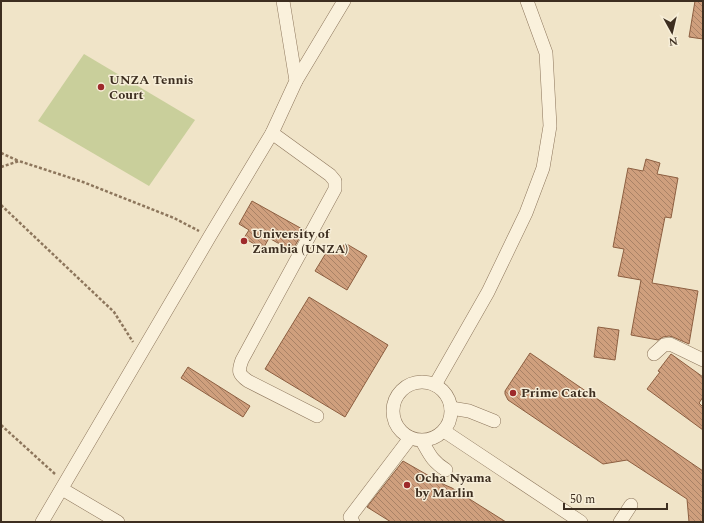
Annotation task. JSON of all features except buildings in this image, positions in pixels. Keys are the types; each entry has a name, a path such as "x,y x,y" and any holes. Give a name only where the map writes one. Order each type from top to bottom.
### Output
{"lane":[{"path":"283,1 296,81"},
{"path":"42,522 272,133 296,81 344,1"},
{"path":"435,385 488,292 526,213 543,168 550,126 546,53 527,1"},
{"path":"272,133 330,175 335,181 335,189 242,360 239,369 241,376 248,381 317,416"},
{"path":"654,354 664,345 670,344 703,360"},
{"path":"421,382 435,385 446,395 451,408 450,420 444,431 430,440 416,439 404,435 395,423 392,410 397,396 407,386 421,382"},
{"path":"451,408 469,411 494,420"},
{"path":"444,431 580,522"},
{"path":"416,439 436,464 446,470"},
{"path":"353,522 350,517 416,439"},
{"path":"63,486 118,522"},
{"path":"620,522 631,505"}],"path":[{"path":"1,153 19,161 83,182 167,215 210,236"},
{"path":"1,167 19,161"},
{"path":"1,205 114,312 140,355"},
{"path":"1,425 63,486"}],"green space":[{"name":"UNZA Tennis Court","path":"84,54 195,120 149,186 38,121"}],"place":[{"name":"UNZA Tennis Court","path":"101,87"},
{"name":"University of Zambia (UNZA)","path":"244,241"},
{"name":"Prime Catch","path":"513,393"},
{"name":"Ocha Nyama by Marlin","path":"407,485"}]}
